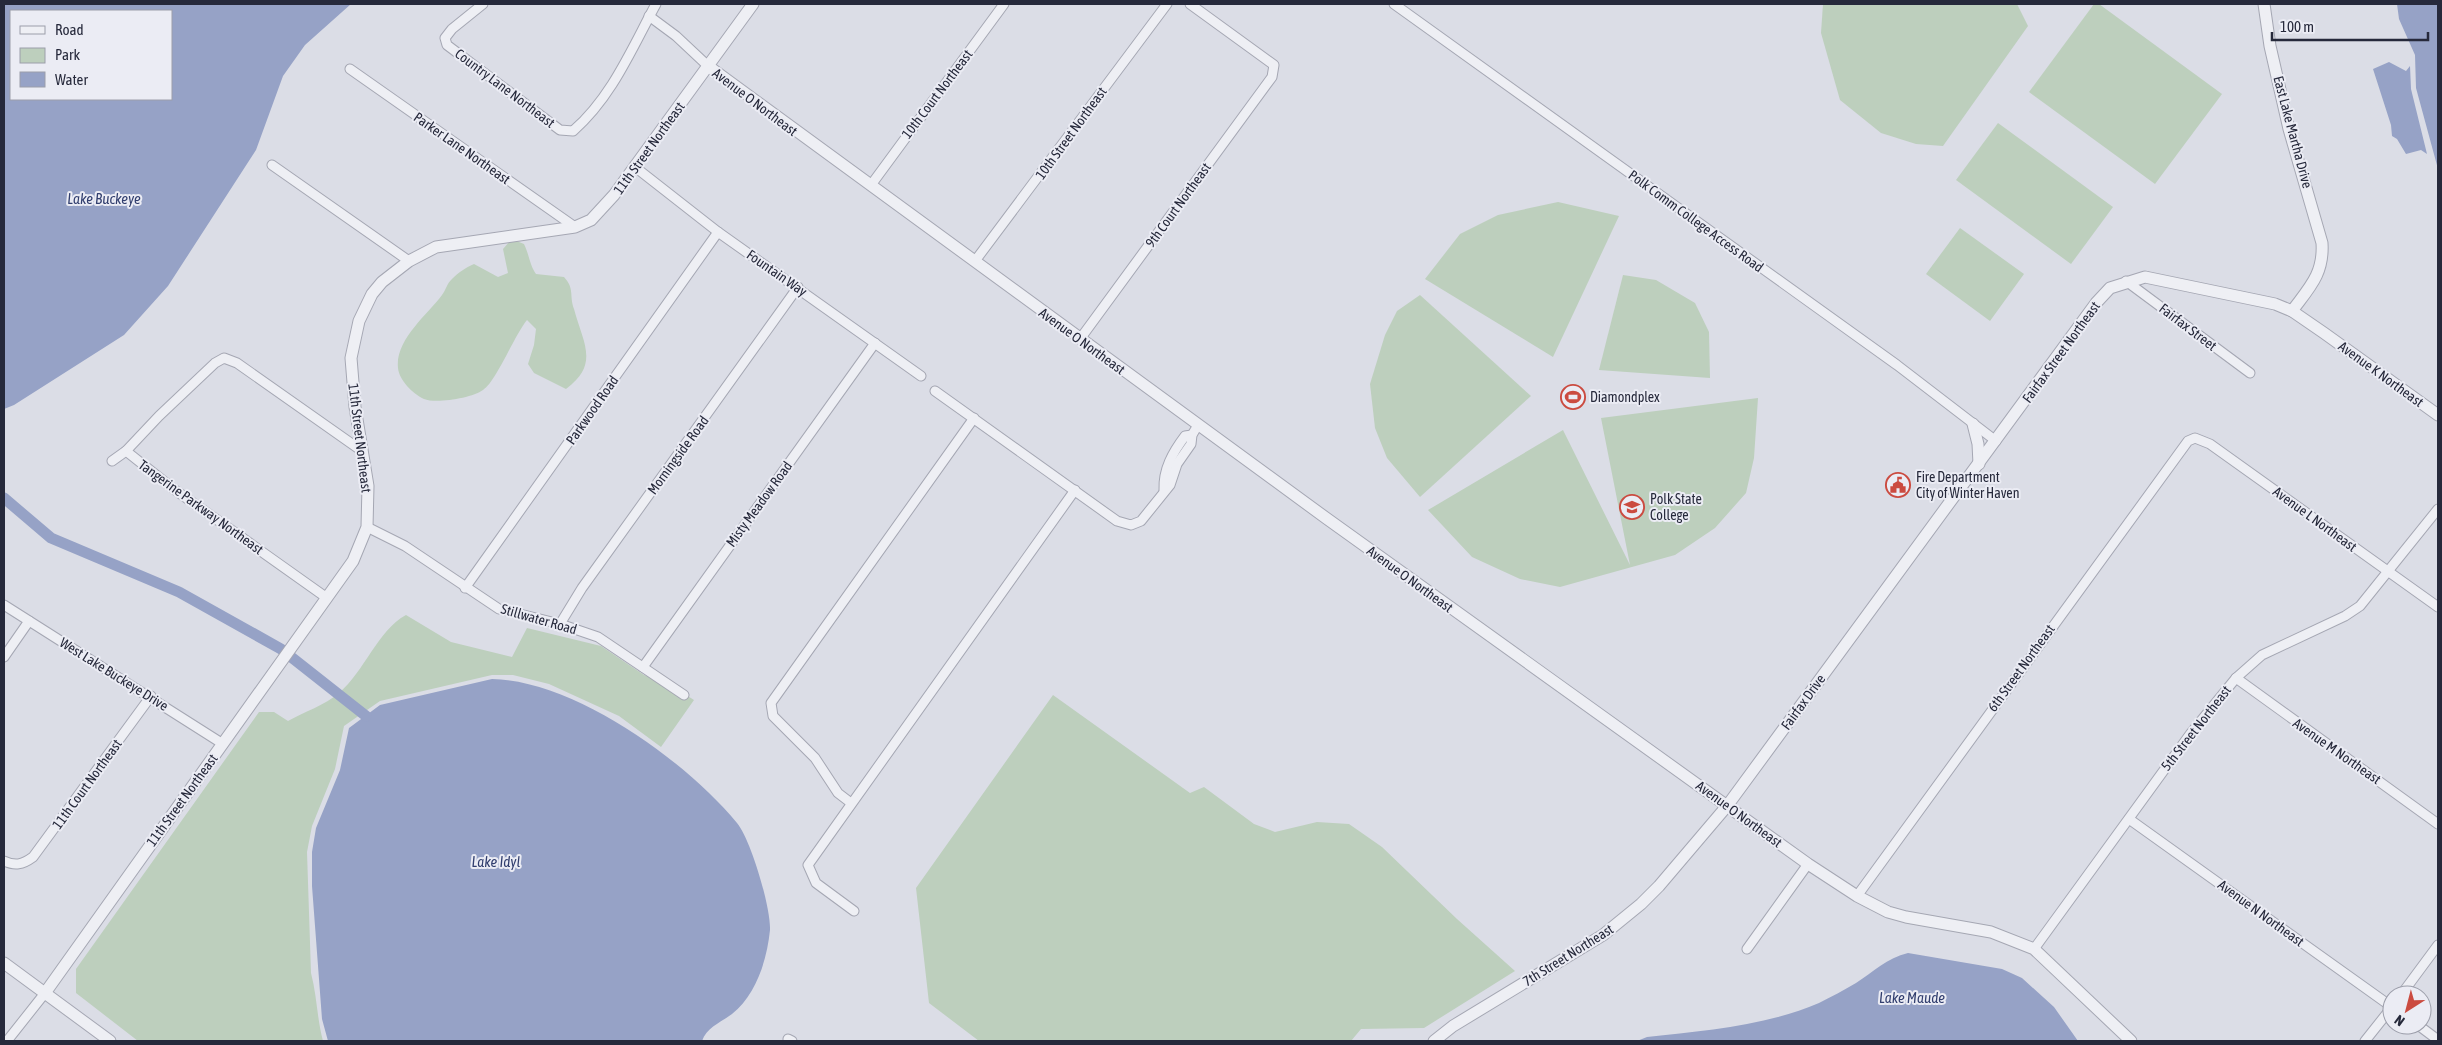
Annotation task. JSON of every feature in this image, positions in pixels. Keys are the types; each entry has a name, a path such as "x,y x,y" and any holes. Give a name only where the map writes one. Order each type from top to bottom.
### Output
{"street":[{"name":"Country Lane Northeast","path":"483,4 452,29 445,38 447,45 560,130 573,131 585,120 626,64 656,4"},
{"name":"11th Street Northeast","path":"7,1041 45,994 83,936 353,561 367,527 368,486 351,368 355,332 363,309 372,294 382,282 409,261 436,247 575,227 591,220 601,211 635,167 753,4"},
{"name":"10th Court Northeast","path":"871,185 1004,4"},
{"name":"10th Street Northeast","path":"975,261 1167,4"},
{"name":"9th Court Northeast","path":"1080,339 1272,77 1274,65 1190,4"},
{"name":"Polk Comm College Access Road","path":"1394,4 1897,365 1996,440"},
{"name":"East Lake Martha Drive","path":"2264,4 2270,46 2289,129 2319,227 2323,260 2315,279 2292,312"},
{"path":"649,16 676,36 708,66"},
{"name":"Avenue O Northeast","path":"708,66 1080,339 1195,430 1808,864 1857,896 1897,915 1991,932 2034,949 2131,1041"},
{"name":"Parker Lane Northeast","path":"350,69 575,227"},
{"path":"272,165 409,261"},
{"name":"Fountain Way","path":"635,167 718,232 921,376"},
{"name":"Parkwood Road","path":"465,588 718,232"},
{"name":"Fairfax Street Northeast","path":"1879,598 2096,303 2110,288 2126,281 2146,277 2268,302 2292,312 2324,333"},
{"name":"Fairfax Street","path":"2126,281 2250,373"},
{"name":"Morningside Road","path":"560,624 582,588 798,287"},
{"name":"Avenue K Northeast","path":"2324,333 2438,415"},
{"name":"Misty Meadow Road","path":"643,667 875,343"},
{"name":"Tangerine Parkway Northeast","path":"327,598 175,490 126,451 198,378 215,363 224,358 238,363 362,451"},
{"path":"935,391 1116,521 1131,526 1145,517 1164,490 1164,483 1172,454 1185,436 1195,430"},
{"path":"851,803 838,793 815,758 772,716 771,703 974,418"},
{"path":"1973,424 1978,444 1979,464"},
{"name":"Avenue L Northeast","path":"2188,441 2195,438 2210,444 2390,571 2438,608"},
{"name":"6th Street Northeast","path":"1857,896 2188,441"},
{"path":"112,460 126,451"},
{"path":"854,910 816,883 808,865 1075,490"},
{"name":"5th Street Northeast","path":"2034,949 2210,707 2236,678 2262,655 2345,616 2360,606 2438,509"},
{"name":"Stillwater Road","path":"367,527 405,546 499,609 560,624 598,637 684,695"},
{"name":"Fairfax Drive","path":"1727,806 1879,598"},
{"name":"West Lake Buckeye Drive","path":"4,605 151,696 223,744"},
{"path":"4,657 29,621"},
{"name":"Avenue M Northeast","path":"2236,678 2438,824"},
{"name":"11th Court Northeast","path":"4,860 17,864 24,863 33,857 151,696"},
{"name":"7th Street Northeast","path":"1434,1041 1453,1026 1589,944 1622,921 1659,886 1727,806"},
{"name":"Avenue N Northeast","path":"2129,818 2382,1000"},
{"path":"1748,950 1808,864"},
{"path":"2408,985 2438,944"},
{"path":"4,964 110,1041"},
{"path":"2365,1041 2382,1020"}],"green space":[{"path":"1823,4 2017,4 2028,26 1943,146 1916,144 1881,133 1840,100 1821,33"},
{"path":"2094,4 2099,4 2222,94 2155,184 2029,92"},
{"path":"1998,123 2113,207 2071,264 1956,180"},
{"path":"1558,202 1619,216 1553,357 1425,279 1460,234 1498,215"},
{"path":"1960,228 2024,274 1990,321 1926,274"},
{"path":"514,240 524,244 536,274 564,277 570,285 586,352 586,362 583,371 566,389 534,373 528,364 534,345 536,329 527,320 494,378 483,390 463,398 437,401 420,397 407,386 399,373 398,358 407,338 457,274 474,264 498,277 508,273 503,249 510,241"},
{"path":"1623,275 1656,280 1695,303 1709,332 1710,378 1599,370"},
{"path":"1420,295 1531,396 1420,497 1387,458 1375,428 1370,384 1385,335 1397,311"},
{"path":"1758,398 1754,458 1746,493 1715,528 1675,555 1560,587 1520,579 1472,557 1428,510 1563,430 1630,565 1601,418"},
{"path":"406,615 451,642 512,657 527,628 601,646 644,675 672,686 694,700 661,747 619,716 549,684 513,675 492,675 380,701 344,726 335,769 312,826 307,852 311,973 323,1041 138,1041 76,993 76,969 259,712 274,712 288,721 321,705 339,693 348,684 387,631"},
{"path":"1053,695 1190,793 1204,787 1254,824 1275,832 1317,822 1349,824 1382,847 1457,919 1515,971 1424,1028 1361,1029 1351,1041 979,1041 929,1003 916,888"}],"water":[{"name":"Lake Buckeye","path":"4,4 351,4 305,45 283,76 256,150 168,286 124,335 14,405 4,409"},
{"path":"2397,4 2438,4 2438,169 2416,88 2415,55 2399,19"},
{"path":"2389,62 2406,71 2410,66 2411,89 2427,154 2421,150 2406,154 2397,139 2392,136 2391,125 2373,69"},
{"name":"Lake Idyl","path":"492,679 524,683 558,693 626,728 659,750 689,774 737,823 754,859 764,891 770,930 763,965 748,997 732,1014 707,1032 702,1041 328,1041 322,1019 312,886 312,852 316,828 340,770 349,728 380,705"},
{"name":"Lake Maude","path":"1908,953 2002,969 2022,978 2054,1007 2078,1041 1637,1041 1647,1037 1712,1030 1756,1022 1799,1011 1833,996 1887,962"}],"waterway":[{"path":"4,498 51,538 179,592 281,649 366,716"}],"place":[{"name":"Diamondplex","path":"1573,397"},
{"name":"Fire Department City of Winter Haven","path":"1898,485"},
{"name":"Polk State College","path":"1632,507"}]}
